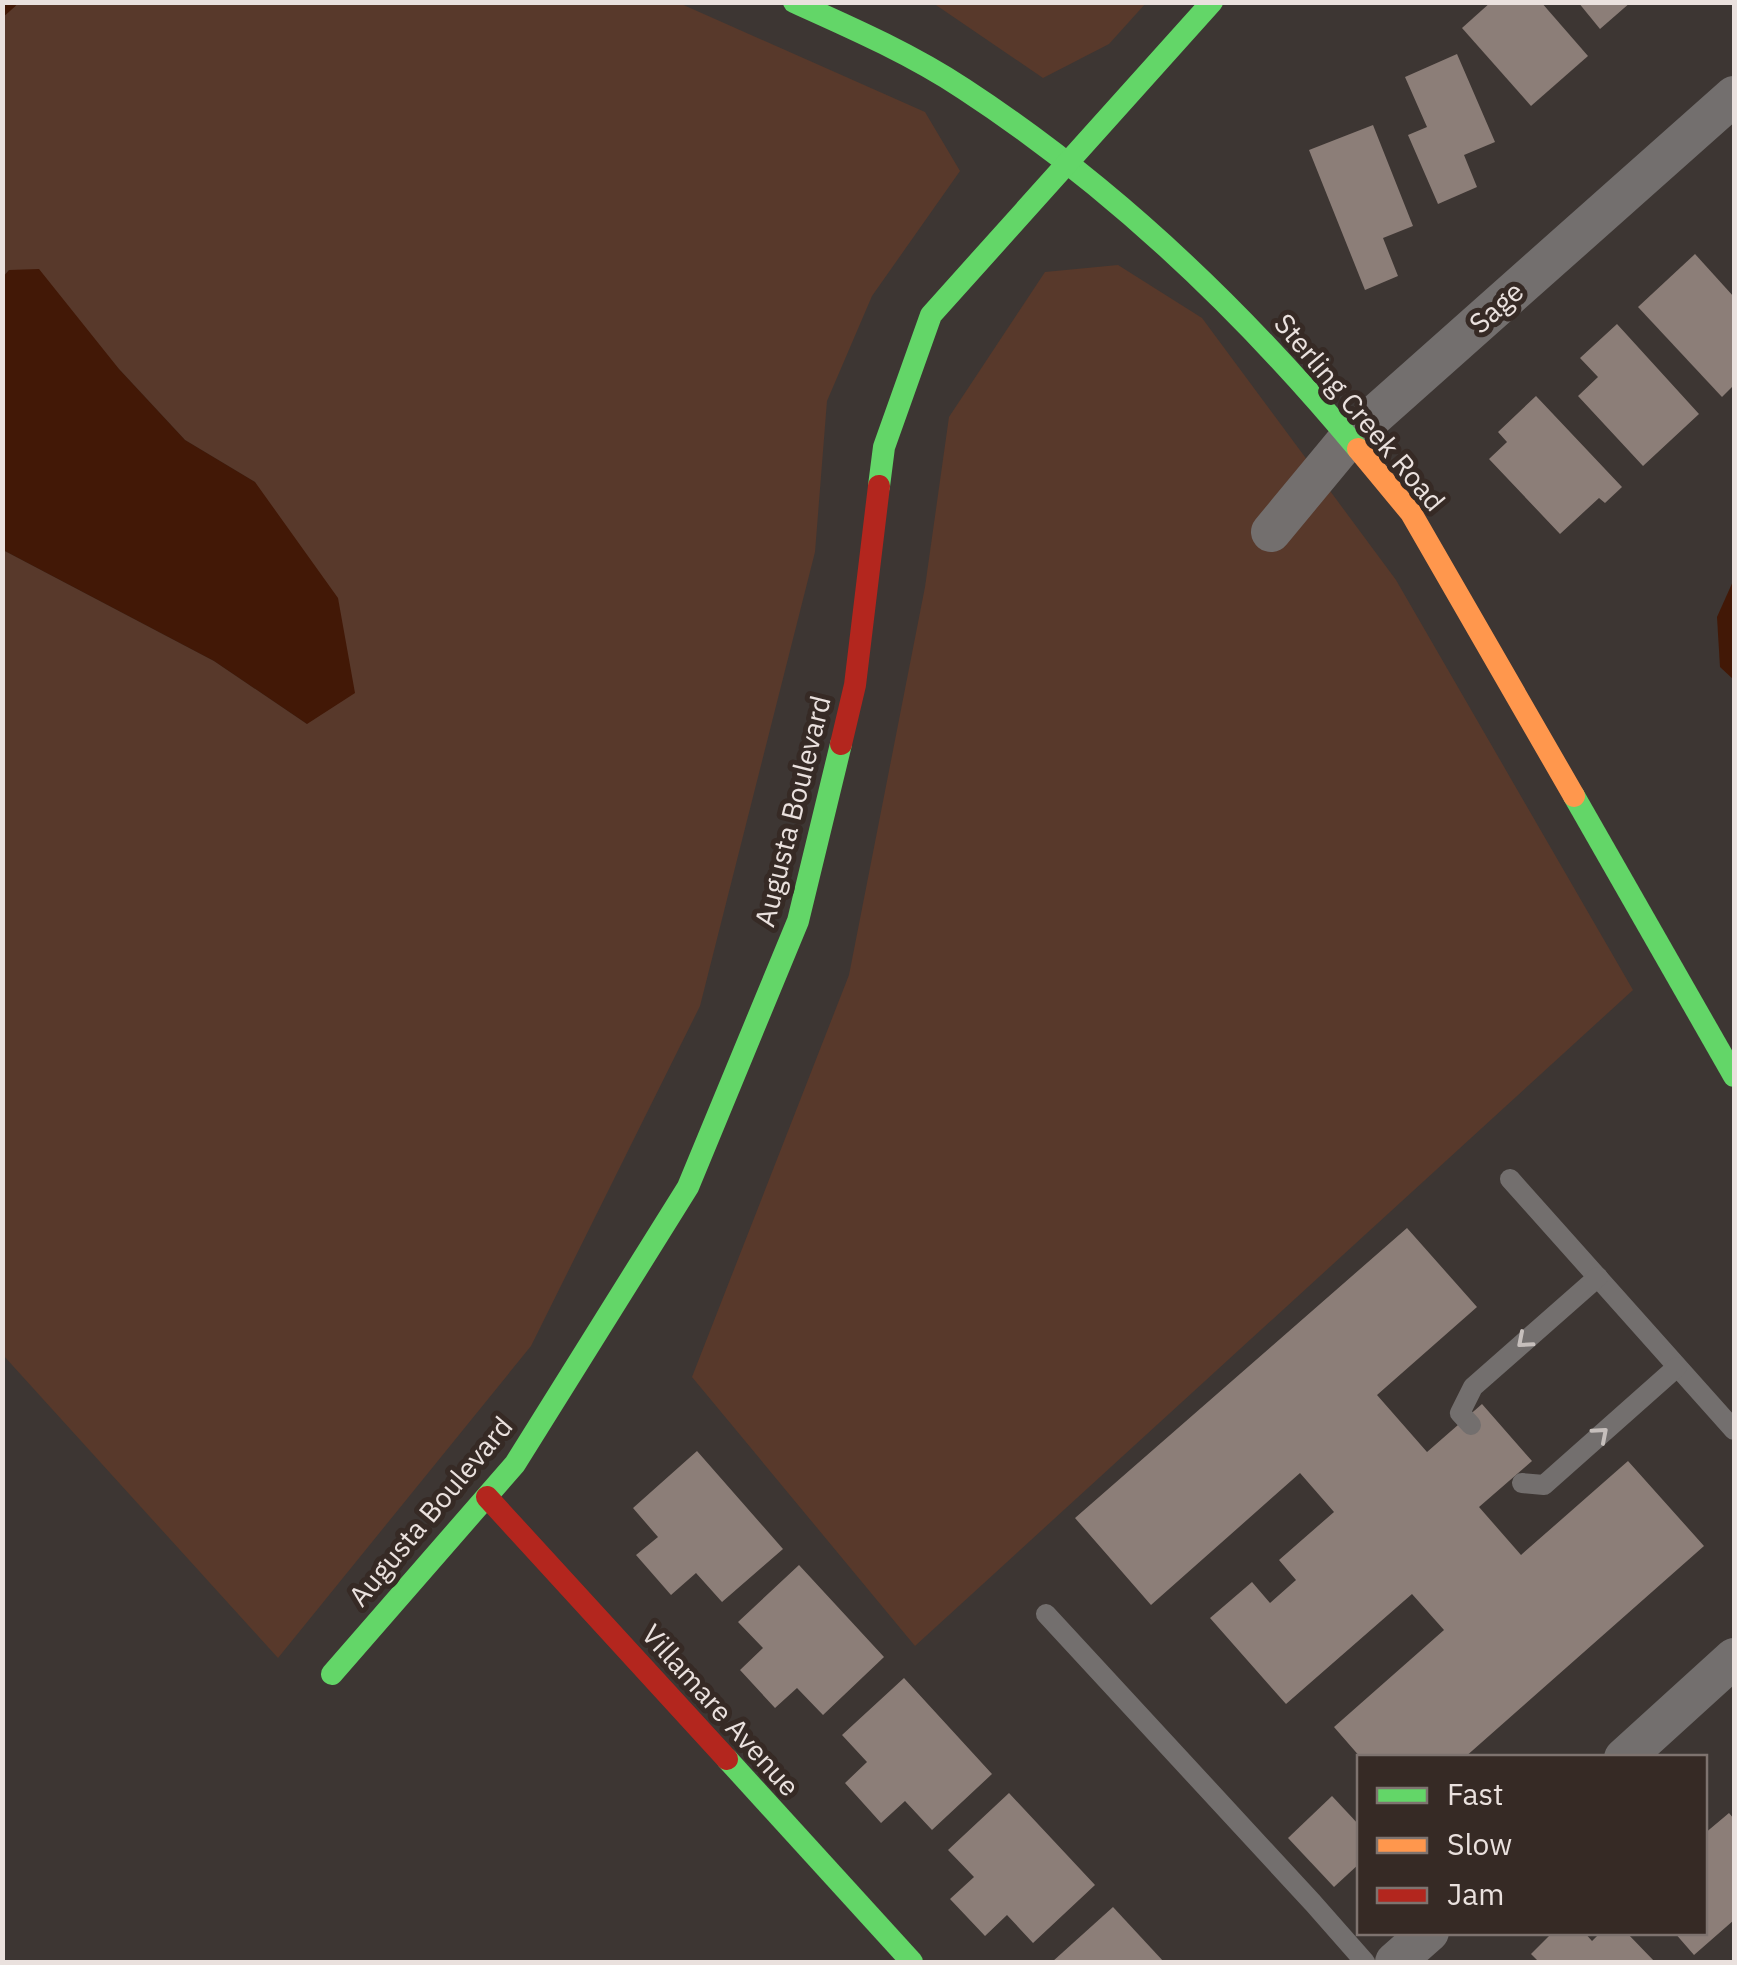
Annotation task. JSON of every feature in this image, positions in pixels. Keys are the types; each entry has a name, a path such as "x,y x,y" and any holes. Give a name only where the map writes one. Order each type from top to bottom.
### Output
{"street":[{"name":"Sterling Creek Road","path":"794,2 864,33 963,88 1067,164 1205,280 1306,387 1411,514 1734,1076"},
{"name":"Augusta Boulevard","path":"332,1674 515,1464 688,1187 798,920 855,685 884,447 931,315 1212,2"},
{"name":"Sage","path":"1271,532 1348,438 1734,96"},
{"name":"Villamare Avenue","path":"486,1497 912,1962"},
{"path":"1627,1755 1734,1658"},
{"path":"1396,1962 1426,1935"}],"lane":[{"path":"1510,1179 1734,1430"},
{"path":"1470,1426 1460,1413 1473,1387 1598,1277"},
{"path":"1522,1483 1544,1484 1678,1367"},
{"path":"1046,1614 1365,1962"}],"shaded area":[{"path":"3,3 679,3 925,112 960,171 872,296 827,401 815,552 700,1006 531,1346 278,1658 3,1355 3,550 214,661 307,724 255,482 185,440 119,369 9,270 3,277"},
{"path":"933,3 1146,3 1109,44 1043,78"},
{"path":"1118,265 1202,318 1396,580 1633,990 915,1646 692,1377 849,975 925,587 949,417 1045,272"},
{"path":"39,269 119,369 185,440 255,482 338,598 355,693 307,724 214,661 3,550 3,277 9,270"},
{"path":"1734,579 1734,680 1720,667 1717,617"}],"building":[{"path":"1491,2 1541,2 1588,56 1531,106 1462,28"},
{"path":"1578,2 1631,2 1600,29"},
{"path":"1457,54 1495,142 1464,155 1477,187 1438,204 1408,135 1427,127 1405,77"},
{"path":"1373,125 1413,226 1383,238 1398,276 1365,290 1309,150"},
{"path":"1695,254 1734,297 1734,385 1722,397 1638,307"},
{"path":"1617,324 1699,414 1643,466 1578,396 1598,377 1580,358"},
{"path":"1536,396 1622,487 1605,503 1599,498 1560,534 1489,459 1507,442 1498,432"},
{"path":"1407,1228 1477,1307 1377,1395 1427,1452 1482,1404 1532,1461 1479,1507 1521,1555 1628,1461 1704,1546 1467,1755 1358,1755 1334,1727 1444,1630 1412,1594 1286,1704 1210,1618 1252,1582 1270,1603 1296,1580 1279,1560 1334,1512 1300,1473 1151,1605 1075,1518"},
{"path":"697,1451 783,1549 722,1602 696,1573 671,1595 636,1555 658,1537 633,1508"},
{"path":"799,1565 884,1657 823,1715 797,1688 775,1708 740,1670 763,1648 738,1622"},
{"path":"904,1678 992,1774 932,1830 905,1801 881,1823 845,1783 867,1762 842,1735"},
{"path":"1009,1793 1095,1885 1033,1943 1007,1915 985,1936 950,1899 974,1877 948,1850"},
{"path":"1332,1796 1357,1823 1357,1866 1334,1887 1288,1838"},
{"path":"1729,1813 1734,1819 1734,1920 1694,1955 1677,1935 1707,1935 1707,1831"},
{"path":"1113,1907 1164,1962 1052,1962"},
{"path":"1550,1935 1587,1935 1592,1941 1598,1935 1629,1935 1655,1962 1539,1962 1531,1954"}],"waterway":[{"path":"2,10 11,2"}],"traffic: fast":[{"path":"794,2 944,76 1073,167 1175,254 1223,301 1358,449"},
{"path":"879,486 884,447 931,315 1212,2"},
{"path":"332,1674 515,1464 688,1187 798,921 841,744"},
{"path":"1574,796 1734,1076"},
{"path":"727,1759 912,1962"}],"traffic: slow":[{"path":"1358,449 1411,513 1574,796"}],"traffic: jam":[{"path":"841,744 855,685 879,486"},
{"path":"487,1497 727,1759"}]}
